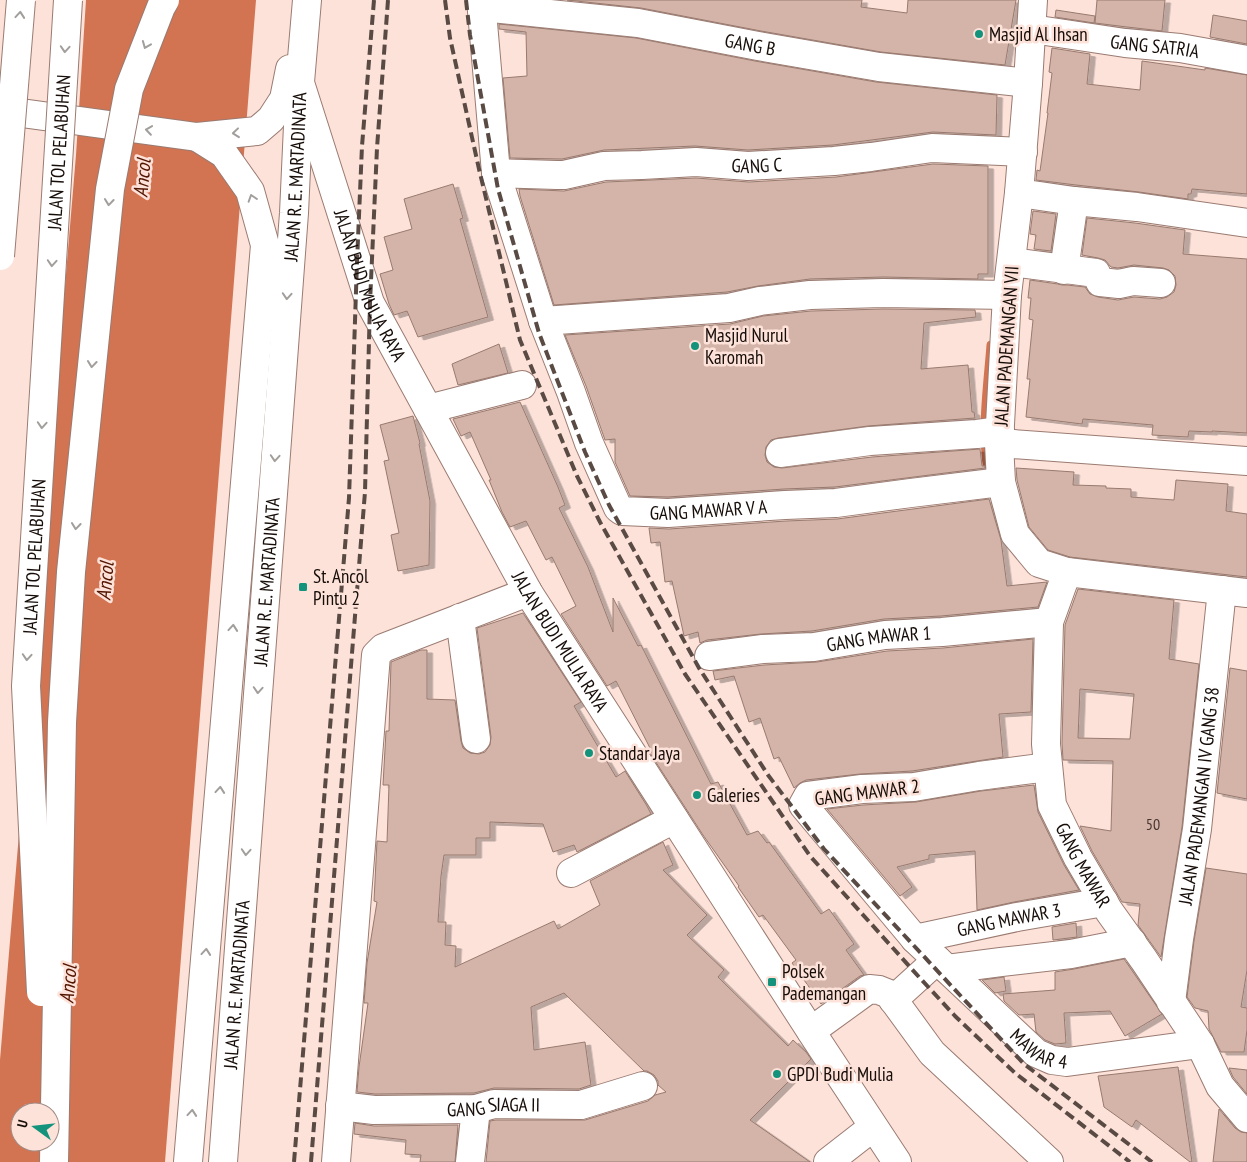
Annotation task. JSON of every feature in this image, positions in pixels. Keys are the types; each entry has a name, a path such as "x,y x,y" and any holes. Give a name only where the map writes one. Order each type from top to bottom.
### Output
{"main road":[{"path":"0,256 21,0"},
{"name":"JALAN TOL PELABUHAN","path":"47,1102 26,686 68,0"},
{"path":"54,1162 62,722 71,572 110,189 129,88 165,0"},
{"name":"JALAN R. E. MARTADINATA","path":"223,1162 294,213 306,0"},
{"name":"JALAN R. E. MARTADINATA","path":"8,109 197,137 257,131 271,119 284,99 306,0"},
{"name":"JALAN PADEMANGAN VII","path":"1033,0 1032,29 1018,82 1013,152 1019,193 1012,262 997,294 993,435 1247,461"},
{"path":"482,4 496,173 543,321 729,308 760,301 810,295 883,293 997,294"},
{"name":"GANG B","path":"482,4 638,23 879,67 1018,82"},
{"name":"GANG SATRIA","path":"1032,29 1125,43 1180,48 1247,60"},
{"name":"JALAN BUDI MULIA RAYA","path":"300,82 370,303 528,592 897,1162"},
{"name":"JALAN R. E. MARTADINATA","path":"188,1162 265,245 250,191 224,154 197,137"},
{"name":"GANG C","path":"496,173 564,175 604,166 696,162 748,166 834,161 932,148 1013,152"},
{"path":"1019,193 1137,207 1247,223"},
{"path":"1064,270 1074,201"},
{"path":"1012,262 1096,273 1100,282 1119,284 1133,281 1161,283"},
{"name":"GANG MAWAR V A","path":"543,321 589,443 618,508 622,511 668,513 785,505 836,504 994,482"},
{"path":"428,409 522,385"},
{"path":"780,453 870,441 993,435 994,482 1015,534 1039,563 1067,572 1235,592"},
{"name":"GANG MAWAR","path":"1067,572 1049,622 1046,744 1052,805 1078,858 1109,911 1200,1044 1220,1086 1247,1118"},
{"path":"336,1162 376,655 382,648 528,592"},
{"name":"JALAN PADEMANGAN IV GANG 38","path":"1171,1002 1197,829 1206,732 1235,592"},
{"path":"460,618 476,739"},
{"name":"GANG MAWAR 1","path":"709,656 763,649 814,648 885,635 942,632 1049,622"},
{"name":"GANG MAWAR 2","path":"915,939 803,805 808,796 862,789 914,786 1048,767"},
{"path":"571,873 674,819"},
{"name":"GANG MAWAR 3","path":"915,939 1104,902"},
{"name":"MAWAR 4","path":"915,939 1036,1053 1052,1060 1067,1062 1200,1044"},
{"path":"893,1000 942,965 1001,962 1071,954 1132,942"},
{"path":"811,1031 869,990 879,990 889,994 932,1053 1049,1162"},
{"name":"GANG SIAGA II","path":"340,1106 374,1110 476,1110 494,1104 581,1105 643,1086"},
{"path":"470,1162 476,1110"},
{"path":"828,1162 873,1126"}],"water":[{"name":"Ancol","path":"86,0 256,0 165,1162 0,1162 0,1060 76,155"}],"building":[{"path":"567,0 862,0 861,7 907,13 908,0 1016,0 1005,65 881,52 641,8"},
{"path":"1097,0 1165,0 1162,31 1095,23"},
{"path":"1056,10 1095,16 1094,23 1055,17"},
{"path":"1213,15 1247,21 1247,44 1210,37"},
{"path":"499,24 636,38 876,82 997,95 996,135 933,132 833,145 748,150 695,146 604,150 562,159 510,158 503,78 527,76 526,32 499,29"},
{"path":"1052,48 1090,54 1087,84 1140,90 1142,61 1247,75 1247,194 1192,189 1191,194 1188,194 1188,199 1036,180 1037,170 1040,171 1048,113 1052,73 1049,72"},
{"path":"933,164 988,166 988,274 978,274 978,279 883,277 810,279 727,292 554,305 519,189 564,191 606,182 696,178 749,182 836,177"},
{"path":"453,184 463,218 460,219 488,317 418,337 407,311 394,315 389,304 380,274 393,270 384,237 412,229 404,199"},
{"path":"1033,211 1056,214 1051,251 1034,249 1036,235 1030,234"},
{"path":"1087,218 1185,230 1183,254 1247,259 1247,433 1189,431 1188,437 1152,435 1153,425 1083,419 1082,424 1026,417 1030,379 1027,379 1033,320 1029,319 1031,298 1028,298 1030,280 1085,287 1090,294 1118,300 1134,297 1160,299 1174,292 1176,285 1175,276 1169,270 1134,265 1118,268 1111,267 1105,260 1082,255"},
{"path":"883,309 975,310 976,317 924,323 921,369 968,365 972,412 974,412 975,418 868,426 778,438 771,440 766,447 765,455 767,462 774,467 782,468 872,457 980,449 982,466 985,466 985,468 835,487 668,497 630,496 615,462 615,439 605,440 565,335 730,324 763,316 811,311"},
{"path":"499,344 508,373 458,385 452,364"},
{"path":"520,402 565,505 559,508 588,567 613,632 613,598 638,646 641,645 711,784 718,782 747,835 758,831 767,843 769,842 821,914 829,909 854,944 846,950 864,975 821,1004 792,963 796,960 763,915 759,917 650,753 652,752 616,681 607,686 561,614 576,606 552,557 546,560 526,521 510,527 502,512 489,480 491,480 470,432 461,436 453,419"},
{"path":"413,416 420,443 430,501 429,565 398,571 391,535 399,533 384,461 389,460 380,425"},
{"path":"1016,468 1074,472 1073,485 1131,489 1131,497 1174,500 1176,480 1228,484 1226,511 1247,514 1247,577 1070,557 1048,550 1029,527 1017,480"},
{"path":"989,499 1001,540 1007,586 1047,582 1038,607 884,619 812,631 761,634 707,640 700,643 698,632 684,636 672,581 665,582 660,542 651,543 649,528 669,529 837,519"},
{"path":"1078,589 1174,600 1169,659 1199,664 1182,827 1161,957 1138,925 1140,904 1122,902 1092,851 1080,826 1111,831 1113,761 1063,760 1065,625","holes":["1080,689 1134,694 1130,739 1078,738"]},
{"path":"523,613 581,702 574,706 616,777 625,771 651,814 577,852 574,845 553,852 543,824 490,822 490,838 476,838 476,855 444,855 438,922 446,922 445,945 456,946 455,967 554,921 558,929 600,905 590,881 663,842 673,865 663,870 707,915 687,935 724,970 718,977 788,1046 793,1040 811,1059 750,1120 810,1162 486,1162 490,1121 585,1120 648,1101 655,1095 666,1092 658,1085 654,1075 644,1071 564,993 531,1007 534,1050 585,1042 591,1085 579,1089 494,1088 474,1093 375,1094 357,1092 368,1003 364,1003 367,963 377,902 374,901 377,841 387,842 389,785 383,785 386,731 389,731 391,662 421,650 427,650 427,699 455,700 463,748 470,753 479,754 485,752 490,745 491,737 477,628"},
{"path":"1033,639 1031,712 999,714 1003,757 912,771 806,780 794,788 779,757 774,759 760,718 749,722 734,676 715,680 713,671 764,665 817,662 887,651 943,648"},
{"path":"1230,668 1247,671 1247,799 1217,793"},
{"path":"1034,785 1038,812 1064,865 1079,890 977,910 975,851 929,855 929,859 897,867 912,887 900,896 827,809 916,802 981,791"},
{"path":"1206,868 1247,874 1247,970 1241,1007 1247,1008 1244,1052 1221,1052 1209,1029 1208,1011 1195,1008 1187,997"},
{"path":"1076,923 1077,937 1053,940 1052,927"},
{"path":"1124,959 1162,1014 1125,1036 1110,1011 1064,1013 1066,1043 1055,1044 1045,1040 1036,1032 1034,1014 1019,1015 1004,1001 1003,994 1055,990 1055,972"},
{"path":"1004,977 1006,991 995,993 982,980"},
{"path":"1178,1067 1192,1162 1136,1120 1132,1127 1104,1107 1098,1076"},
{"path":"1229,1068 1247,1070 1247,1094 1233,1077"},
{"path":"1219,1109 1235,1128 1247,1133 1247,1162 1213,1162"},
{"path":"355,1123 374,1126 458,1125 455,1162 420,1162 421,1155 405,1154 406,1140 354,1134"}],"waterway":[{"path":"987,464 985,420 991,345"}],"railway":[{"path":"294,1162 349,498 362,146 374,0"},
{"path":"311,1162 365,492 370,303 377,148 388,0"},
{"path":"445,0 450,38 520,340 577,476 600,522 685,674 810,856 919,977 955,1016 1015,1073 1130,1162"},
{"path":"466,0 470,35 498,189 539,333 585,452 609,505 699,668 768,775 824,849 1024,1064 1152,1162"}],"place":[{"name":"Masjid Al Ihsan","path":"979,34"},
{"name":"Masjid Nurul Karomah","path":"695,346"},
{"name":"St. Ancol Pintu 2","path":"303,587"},
{"name":"Standar Jaya","path":"589,753"},
{"name":"Galeries","path":"697,795"},
{"name":"Polsek Pademangan","path":"772,982"},
{"name":"GPDI Budi Mulia","path":"777,1074"}]}
